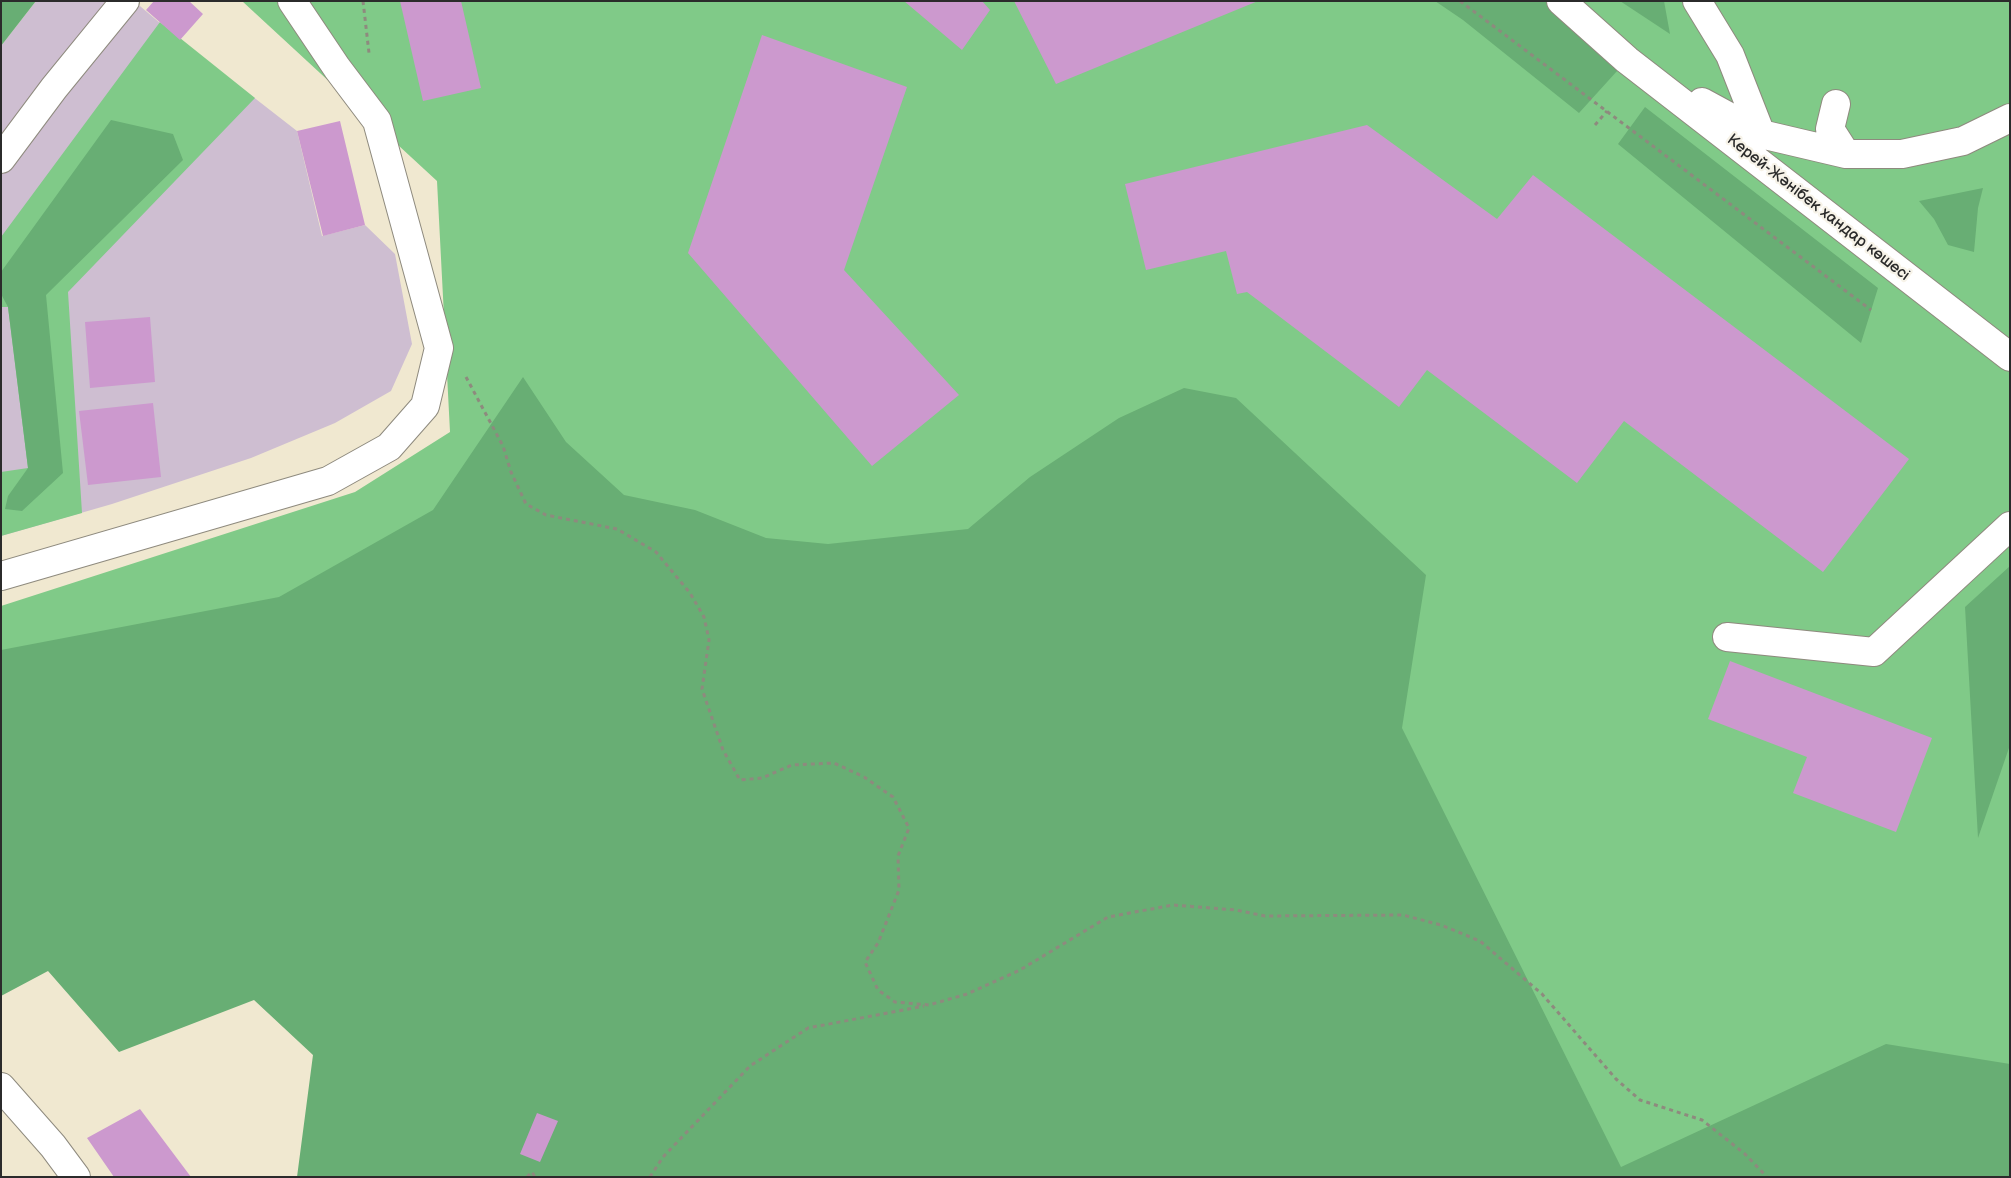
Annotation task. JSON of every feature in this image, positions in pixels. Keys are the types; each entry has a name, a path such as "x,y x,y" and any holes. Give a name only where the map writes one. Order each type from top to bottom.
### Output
{"street":[{"path":"1,159 54,88 125,1"},
{"path":"1,576 328,481 389,447 425,406 439,348 377,121 337,68 292,1"},
{"name":"Керей-Жәнібек хандар көшесі","path":"1561,1 1627,60 2010,357"},
{"path":"1697,1 1730,55 1761,134"},
{"name":"Керей-Жәнібек хандар көшесі","path":"1627,60 1761,134 1846,154 1902,154 1963,141 2010,118"},
{"path":"1836,104 1830,129 1846,154"},
{"path":"1727,637 1874,652 2010,526"},
{"path":"1,1087 53,1146 76,1177"}],"path":[{"path":"1460,1 1872,310"},
{"path":"1594,125 1607,111"},
{"path":"439,348 451,355 461,369 488,417 526,504 546,515 617,529 656,552 690,592 704,617 709,640 702,690 723,750 740,780 762,778 792,765 834,763 864,777 893,797 909,828 898,856 899,890 878,943 865,962 878,990 895,1002 929,1005"},
{"path":"650,1177 663,1157 750,1066 808,1028 929,1005 966,994 1020,970 1108,917 1173,905 1236,910 1265,916 1403,915 1441,925 1480,942 1542,994 1616,1078 1640,1100 1702,1120 1746,1154 1767,1177"},
{"path":"527,1177 532,1172 535,1177"}],"shaded area":[{"path":"36,1 134,1 180,40 297,131 322,236 365,225 395,254 412,344 391,391 335,423 251,458 112,504 1,536 1,46"}],"green space":[{"path":"1,1 36,1 1,46"},
{"path":"242,1 2010,1 2010,1177 598,1177 771,827 1,922 1,606 355,492 450,432 437,181"},
{"path":"1435,1 1560,1 1627,60 1579,113 1463,20"},
{"path":"1620,1 1664,1 1670,34"},
{"path":"160,22 255,98 68,292 82,513 1,536 1,472 28,468 8,307 1,307 1,237"},
{"path":"1645,107 1878,288 1861,343 1618,144"},
{"path":"111,120 173,134 183,160 46,295 63,473 22,511 5,509 8,496 28,468 8,307 1,294 1,272"},
{"path":"1983,188 1978,208 1974,252 1948,245 1934,219 1919,201"},
{"path":"523,377 566,442 624,495 695,510 766,538 828,544 968,529 1030,477 1119,418 1184,388 1236,398 1426,575 1402,728 1621,1167 1886,1044 2010,1064 2010,1177 297,1177 313,1055 254,1000 119,1052 48,971 1,996 1,650 279,597 433,510"},
{"path":"2010,566 2010,745 1978,838 1965,607"}],"building":[{"path":"154,1 189,1 203,14 180,40 146,10"},
{"path":"400,1 461,1 481,88 423,101"},
{"path":"904,1 982,1 990,10 962,50"},
{"path":"1014,1 1258,1 1056,84"},
{"path":"762,35 907,87 844,270 959,395 872,466 688,253"},
{"path":"340,121 365,225 323,236 297,131"},
{"path":"1367,125 1497,219 1533,175 1909,459 1823,572 1624,421 1577,483 1427,370 1399,407 1247,292 1237,294 1226,251 1146,270 1125,184"},
{"path":"150,317 155,382 90,388 85,322"},
{"path":"153,403 161,477 88,485 79,411"},
{"path":"1730,661 1932,738 1896,832 1793,793 1807,757 1708,719"},
{"path":"140,1109 191,1177 114,1177 87,1138"},
{"path":"537,1113 558,1121 540,1162 520,1154"}]}
